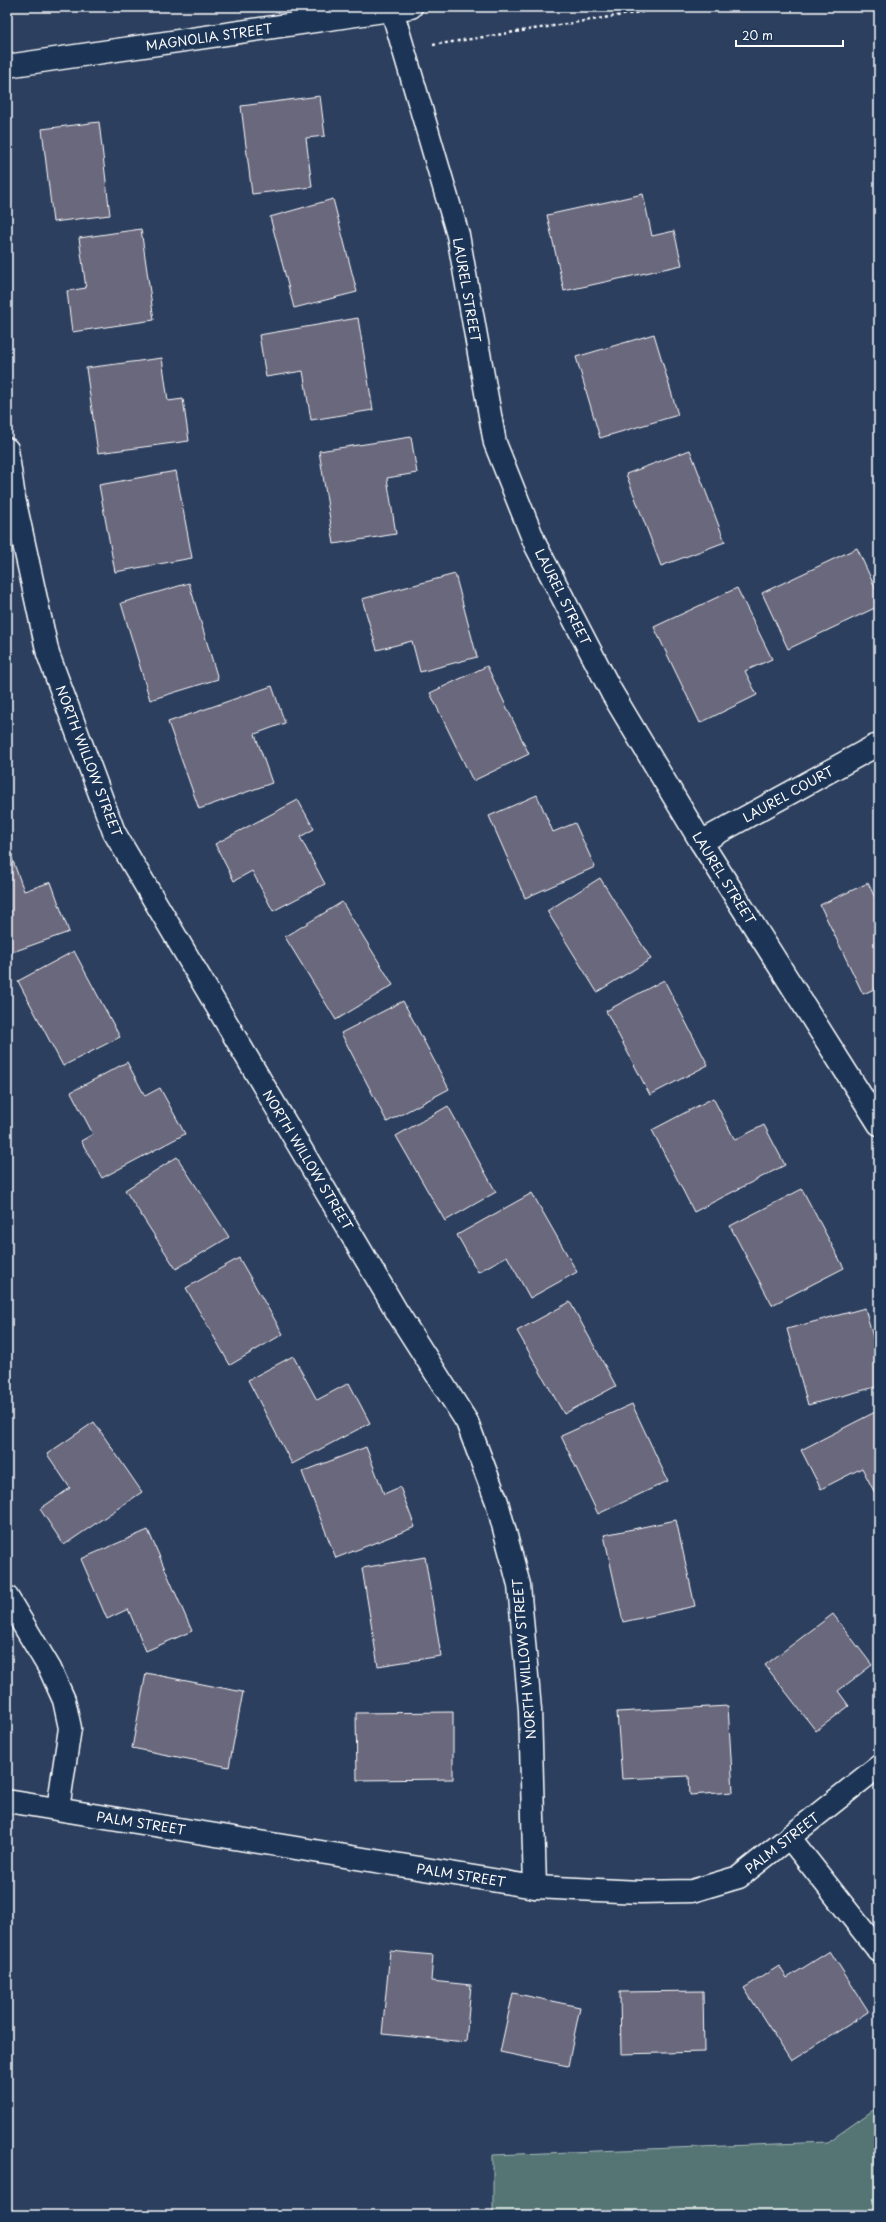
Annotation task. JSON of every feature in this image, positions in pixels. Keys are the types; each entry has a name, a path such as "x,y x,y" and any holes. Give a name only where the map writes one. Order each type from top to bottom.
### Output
{"street":[{"name":"LAUREL STREET","path":"402,8 404,49 458,235 495,443 536,546 612,693 701,842 879,1124"},
{"name":"MAGNOLIA STREET","path":"7,66 402,8"},
{"name":"NORTH WILLOW STREET","path":"7,449 14,498 48,654 114,832 397,1312 467,1422 497,1502 519,1585 530,1718 535,1887"},
{"name":"LAUREL COURT","path":"701,842 875,746"},
{"path":"7,1597 50,1669 64,1700 70,1728 58,1809"},
{"name":"PALM STREET","path":"7,1801 535,1887 640,1892 692,1891 739,1878 879,1766"},
{"path":"789,1838 879,1951"}],"path":[{"path":"404,49 673,7"}],"green space":[{"path":"879,2106 879,2215 493,2215 493,2155 828,2142"}],"building":[{"path":"320,96 325,136 306,138 312,187 252,194 241,106"},
{"path":"99,122 110,215 53,222 42,129"},
{"path":"643,194 652,236 674,231 682,265 564,291 547,215"},
{"path":"333,199 357,292 294,308 270,217"},
{"path":"141,229 154,320 72,332 67,291 86,288 79,238"},
{"path":"358,318 373,410 311,420 303,371 266,377 259,335"},
{"path":"654,334 678,415 600,438 576,357"},
{"path":"162,358 168,401 183,399 189,441 98,453 86,368"},
{"path":"411,437 417,473 387,478 396,534 334,544 319,451"},
{"path":"690,450 725,542 661,566 626,474"},
{"path":"176,471 192,558 115,572 99,485"},
{"path":"857,548 879,596 879,606 788,649 762,593"},
{"path":"455,574 477,657 420,672 412,641 377,650 362,599"},
{"path":"189,583 218,679 150,700 121,603"},
{"path":"737,588 772,659 745,671 757,695 700,723 654,627"},
{"path":"487,666 529,754 473,781 430,693"},
{"path":"272,686 285,723 255,734 272,783 199,809 168,722"},
{"path":"537,795 553,832 575,823 595,867 525,898 489,816"},
{"path":"298,800 314,829 300,837 325,884 273,911 252,871 234,881 215,844"},
{"path":"7,850 9,850 24,891 51,882 69,932 7,954"},
{"path":"600,878 651,959 597,992 547,911"},
{"path":"868,883 879,906 879,987 863,994 820,905"},
{"path":"342,902 393,985 336,1020 285,937"},
{"path":"74,951 120,1037 63,1066 18,981"},
{"path":"664,980 708,1065 650,1095 606,1011"},
{"path":"403,1001 449,1089 387,1122 341,1033"},
{"path":"127,1062 145,1096 160,1088 185,1134 102,1178 81,1141 93,1134 71,1092"},
{"path":"713,1098 735,1140 764,1125 785,1165 694,1212 652,1130"},
{"path":"448,1106 496,1192 445,1221 396,1136"},
{"path":"177,1157 229,1237 176,1269 125,1190"},
{"path":"802,1189 844,1268 772,1305 730,1226"},
{"path":"532,1193 577,1272 530,1298 507,1256 478,1272 457,1235"},
{"path":"239,1258 283,1334 230,1365 186,1288"},
{"path":"570,1302 616,1386 564,1414 517,1331"},
{"path":"865,1308 879,1359 879,1386 808,1405 787,1329"},
{"path":"293,1356 317,1400 349,1383 370,1423 292,1464 248,1380"},
{"path":"632,1404 668,1481 598,1514 561,1436"},
{"path":"879,1410 879,1501 862,1468 821,1489 801,1450"},
{"path":"94,1422 142,1492 64,1545 40,1509 70,1488 47,1454"},
{"path":"366,1447 384,1494 400,1487 415,1527 336,1558 302,1472"},
{"path":"676,1520 695,1606 623,1622 604,1535"},
{"path":"148,1530 192,1631 146,1651 128,1609 107,1619 81,1559"},
{"path":"425,1557 441,1656 378,1666 362,1568"},
{"path":"833,1614 872,1665 838,1691 849,1706 816,1731 765,1665"},
{"path":"146,1673 243,1692 229,1767 132,1748"},
{"path":"728,1706 733,1792 690,1795 689,1776 622,1779 617,1712"},
{"path":"453,1712 453,1779 357,1780 356,1713"},
{"path":"390,1951 433,1955 431,1981 471,1985 466,2042 382,2034"},
{"path":"830,1951 869,2012 791,2061 744,1988 779,1966 787,1978"},
{"path":"703,1991 704,2052 621,2054 620,1992"},
{"path":"513,1993 580,2007 568,2066 500,2052"}]}
